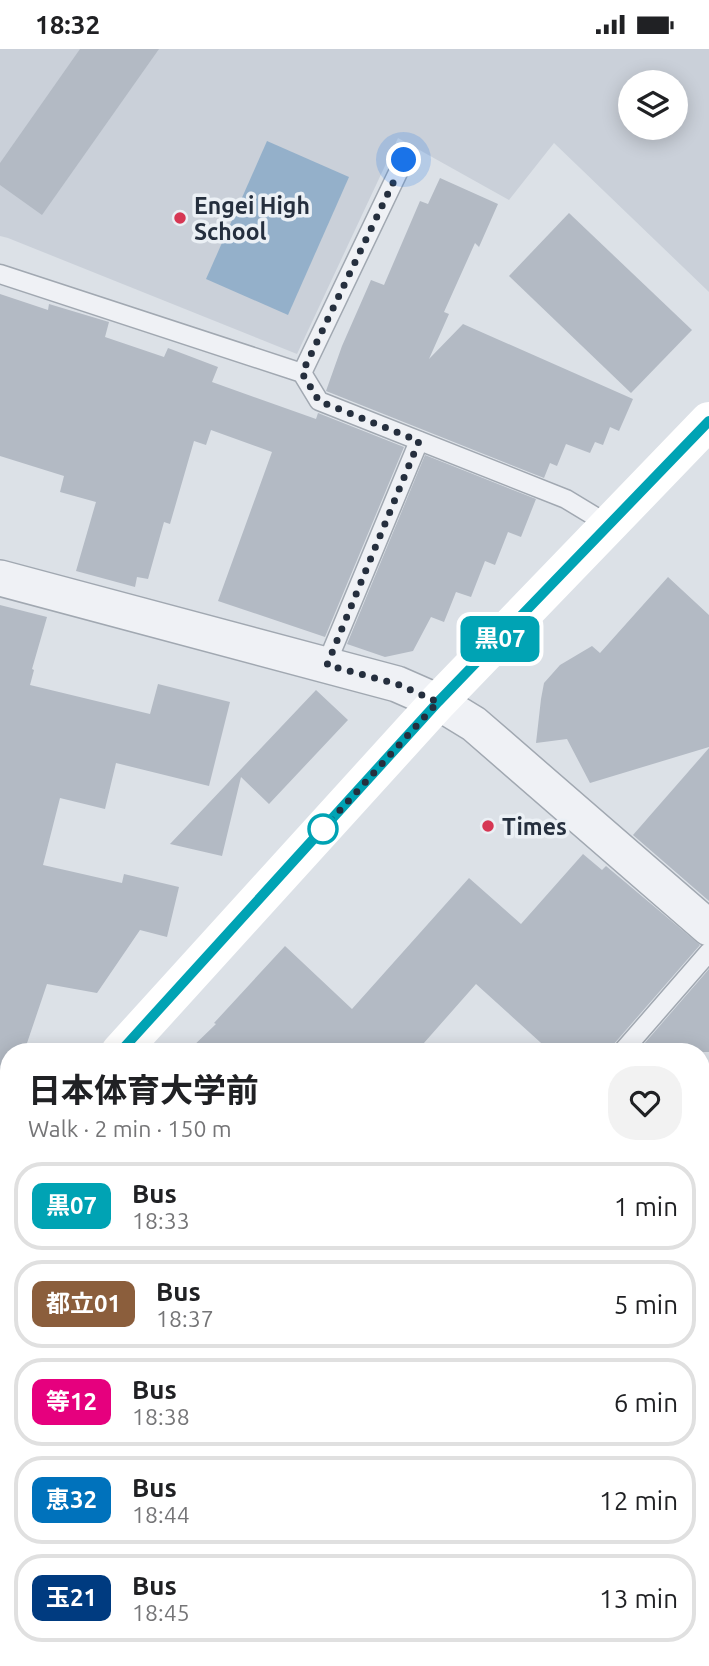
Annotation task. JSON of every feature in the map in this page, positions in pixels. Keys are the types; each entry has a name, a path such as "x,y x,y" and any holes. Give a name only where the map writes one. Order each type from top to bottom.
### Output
{"main road":[{"path":"128,1043 438,702 709,421"}],"street":[{"path":"0,577 397,684 438,702 474,725 709,928"}],"lane":[{"path":"302,373 404,160"},
{"path":"0,274 302,373 319,401 566,499 609,525"},
{"path":"327,665 419,441"},
{"path":"630,1043 709,952"}],"shaded area":[{"name":"Engei High School","path":"0,49 709,49 709,292 554,143 509,200 398,138 297,354 0,236"}],"water":[{"path":"267,141 349,177 288,315 206,279"}],"building":[{"path":"80,49 159,49 42,215 0,185 0,163"},
{"path":"440,178 498,204 479,247 475,243 444,312 449,314 429,359 463,324 633,399 619,431 610,427 603,445 595,442 590,453 566,444 557,466 550,463 544,478 326,391 371,280 384,285 420,201 428,204"},
{"path":"569,213 692,330 631,393 509,276"},
{"path":"0,294 48,310 49,304 109,322 105,337 164,357 168,348 218,367 212,382 316,419 318,413 404,447 325,637 218,601 272,452 211,430 206,445 194,441 170,524 164,522 148,579 137,577 135,587 76,571 96,502 60,492 64,476 0,456"},
{"path":"425,455 536,499 521,537 508,532 495,565 485,561 471,597 456,592 444,622 431,617 413,651 385,657 347,644"},
{"path":"668,577 709,615 709,747 590,783 567,739 536,743 544,683 560,665 592,646 600,653"},
{"path":"0,605 47,617 30,685 150,714 158,684 230,702 209,786 116,763 105,809 60,798 43,865 122,883 124,874 179,887 167,937 140,930 97,993 47,984 27,1043 0,1043"},
{"path":"316,690 348,720 269,804 241,777 222,856 170,844"},
{"path":"709,748 709,901 633,835"},
{"path":"583,854 602,870 606,866 700,945 615,1043 541,1043 476,984 424,1043 196,1043 285,946 352,1009 469,878 521,924"},
{"path":"709,969 709,1043 645,1043"}],"bus line":[{"name":"黒07","path":"128,1043 438,702 709,421"}],"place":[{"name":"Engei High School","path":"180,218"},
{"name":"Times","path":"488,826"}],"route":[{"path":"323,829 438,702 397,684 327,665 419,441 319,401 302,373 404,160"}]}
